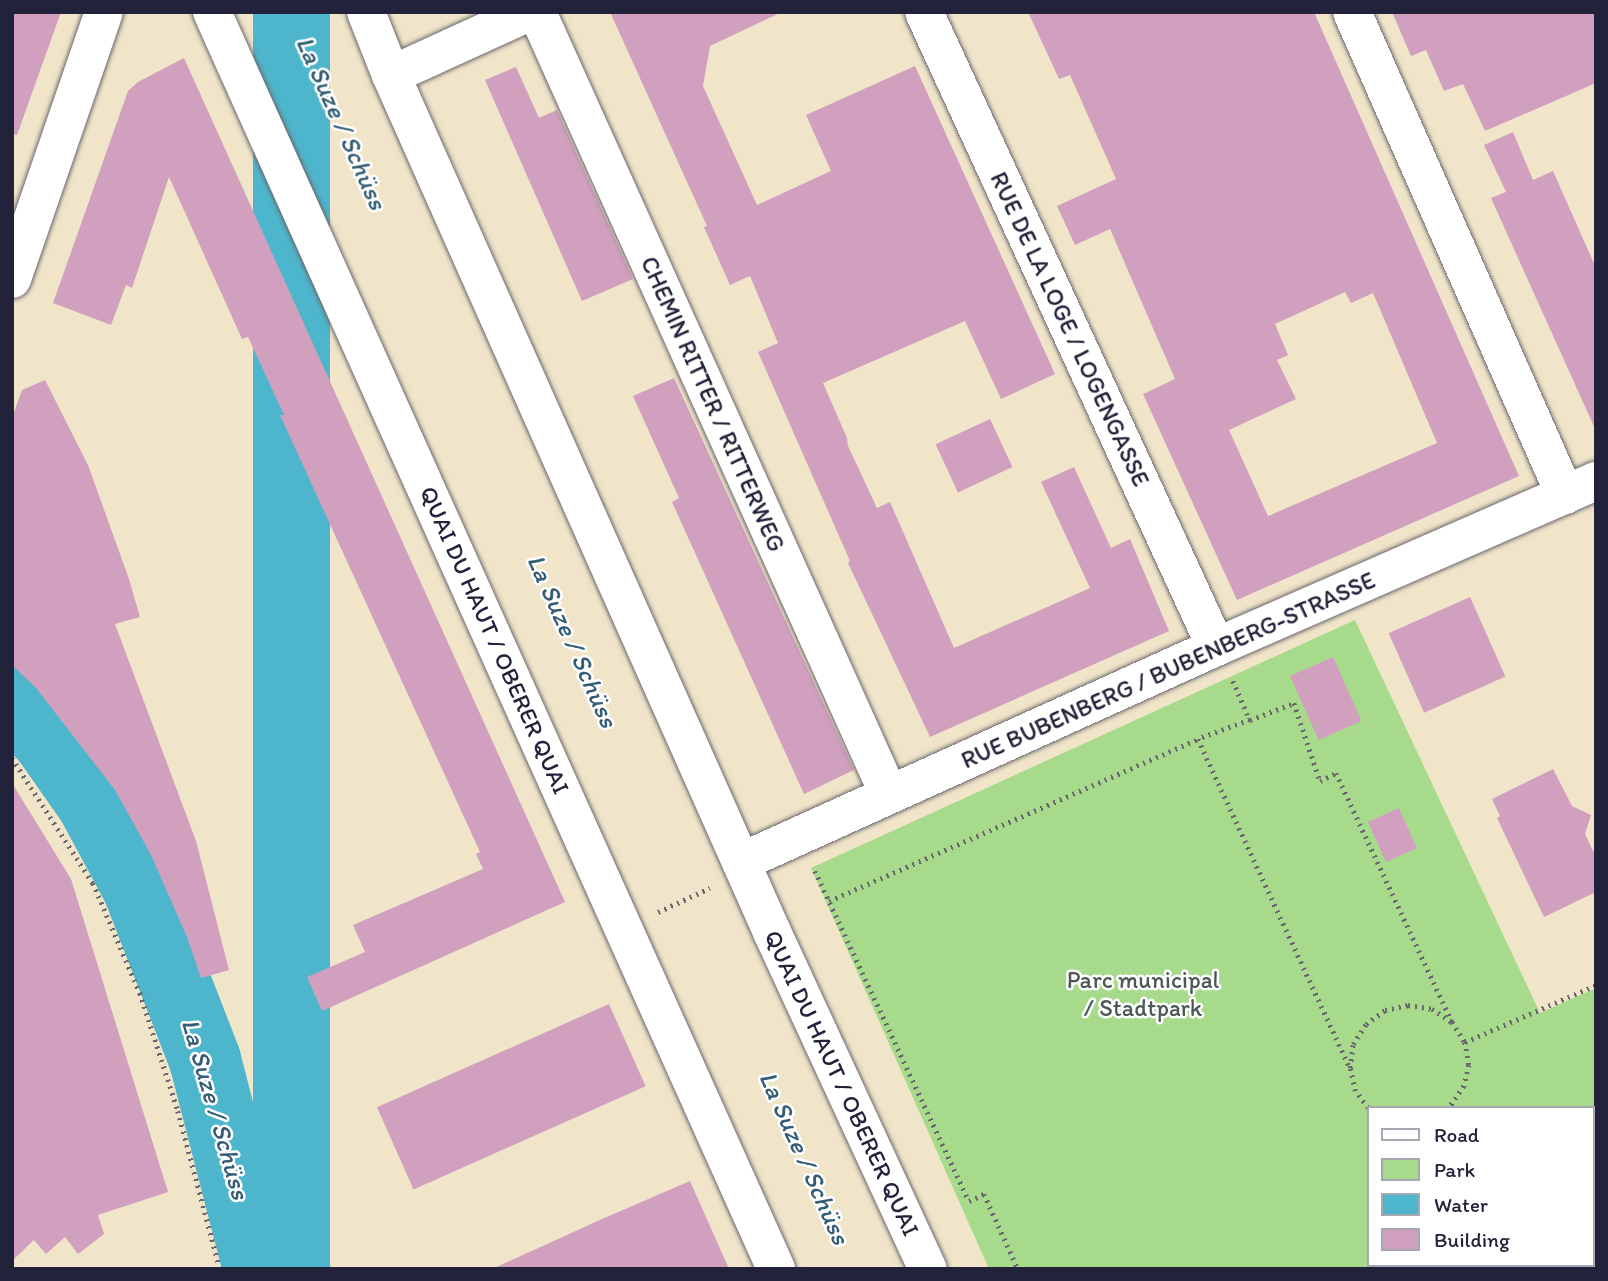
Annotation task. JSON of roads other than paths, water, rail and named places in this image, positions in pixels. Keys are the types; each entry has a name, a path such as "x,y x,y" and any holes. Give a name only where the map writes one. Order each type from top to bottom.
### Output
{"street":[{"path":"12,279 22,226 104,12"},
{"name":"QUAI DU HAUT / OBERER QUAI","path":"212,12 776,1269"},
{"name":"QUAI DU HAUT / OBERER QUAI","path":"366,12 391,75 817,1033 928,1269"},
{"path":"391,75 530,12"},
{"name":"CHEMIN RITTER / RITTERWEG","path":"537,12 889,795"},
{"name":"RUE DE LA LOGE / LOGENGASSE","path":"924,12 1223,661"},
{"path":"1352,12 1580,488"},
{"name":"RUE BUBENBERG / BUBENBERG-STRASSE","path":"741,862 889,795 1223,661 1580,488"}],"water":[{"path":"253,12 330,12 330,1269 253,1269"}],"waterway":[{"name":"La Suze / Schüss","path":"12,701 47,738 92,802 138,887 205,1060 259,1269"}],"park label":[{"name":"Parc municipal / Stadtpark","path":"1143,994"}]}
